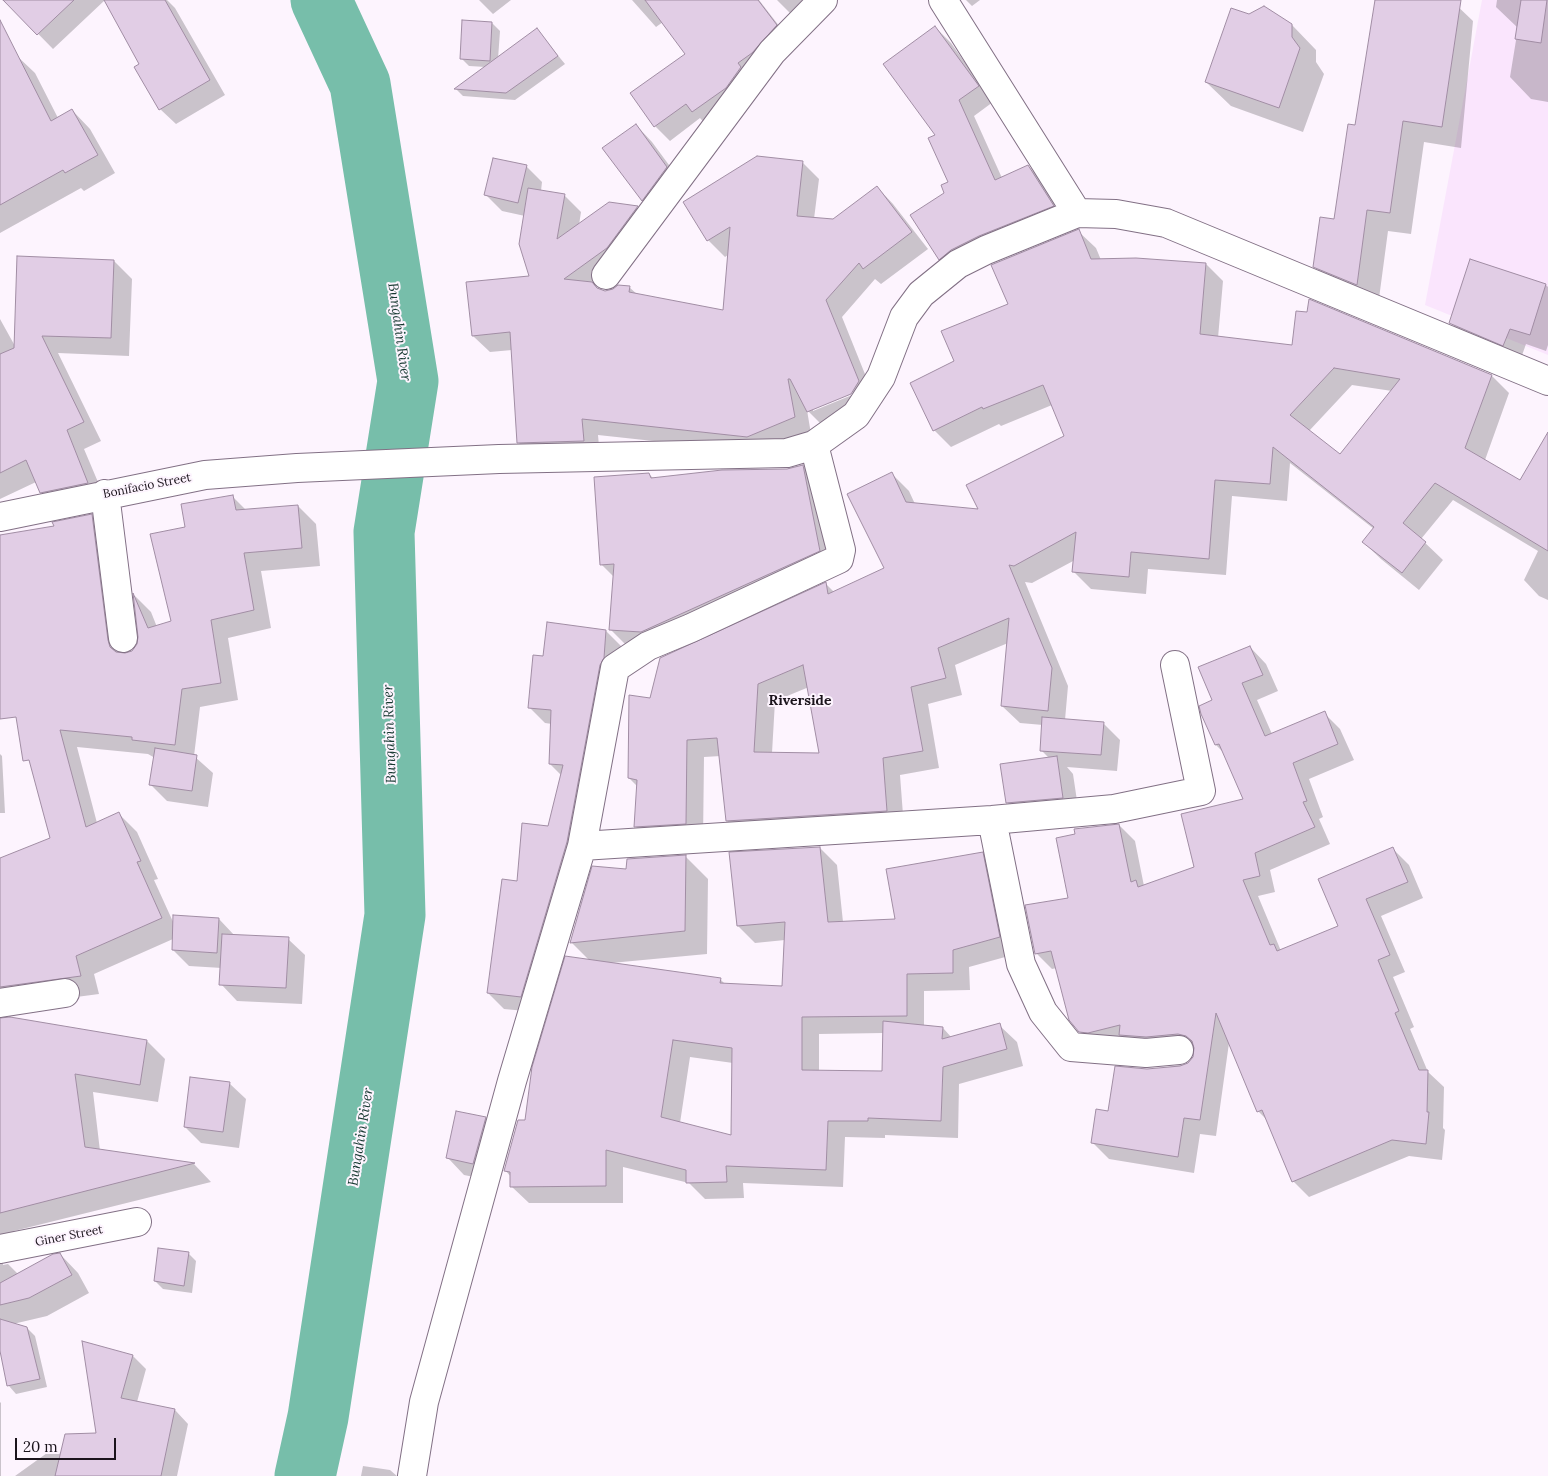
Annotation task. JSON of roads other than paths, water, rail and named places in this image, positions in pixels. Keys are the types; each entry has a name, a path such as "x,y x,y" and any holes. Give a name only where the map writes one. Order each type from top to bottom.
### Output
{"street":[{"path":"606,275 772,52 824,0"},
{"path":"943,0 1077,213"},
{"path":"412,1476 424,1402 512,1081 582,846 615,668 648,646 840,559 841,550 814,446 856,415 881,377 904,317 921,294 958,264 979,253 1077,213 1116,214 1166,223 1548,381"},
{"name":"Bonifacio Street","path":"0,517 105,494 206,475 296,468 499,459 787,453 814,446"},
{"path":"105,494 123,638"},
{"path":"582,846 992,820 1114,809 1201,791 1175,665"},
{"path":"992,820 1022,964 1043,1012 1071,1047 1146,1053 1179,1050"},
{"path":"0,1003 65,993"},
{"name":"Giner Street","path":"0,1249 137,1222"}],"waterway":[{"name":"Bungahin River","path":"305,1476 318,1417 395,915 384,532 408,381 360,84 321,0"}],"district":[{"name":"Riverside","path":"800,701"}]}
